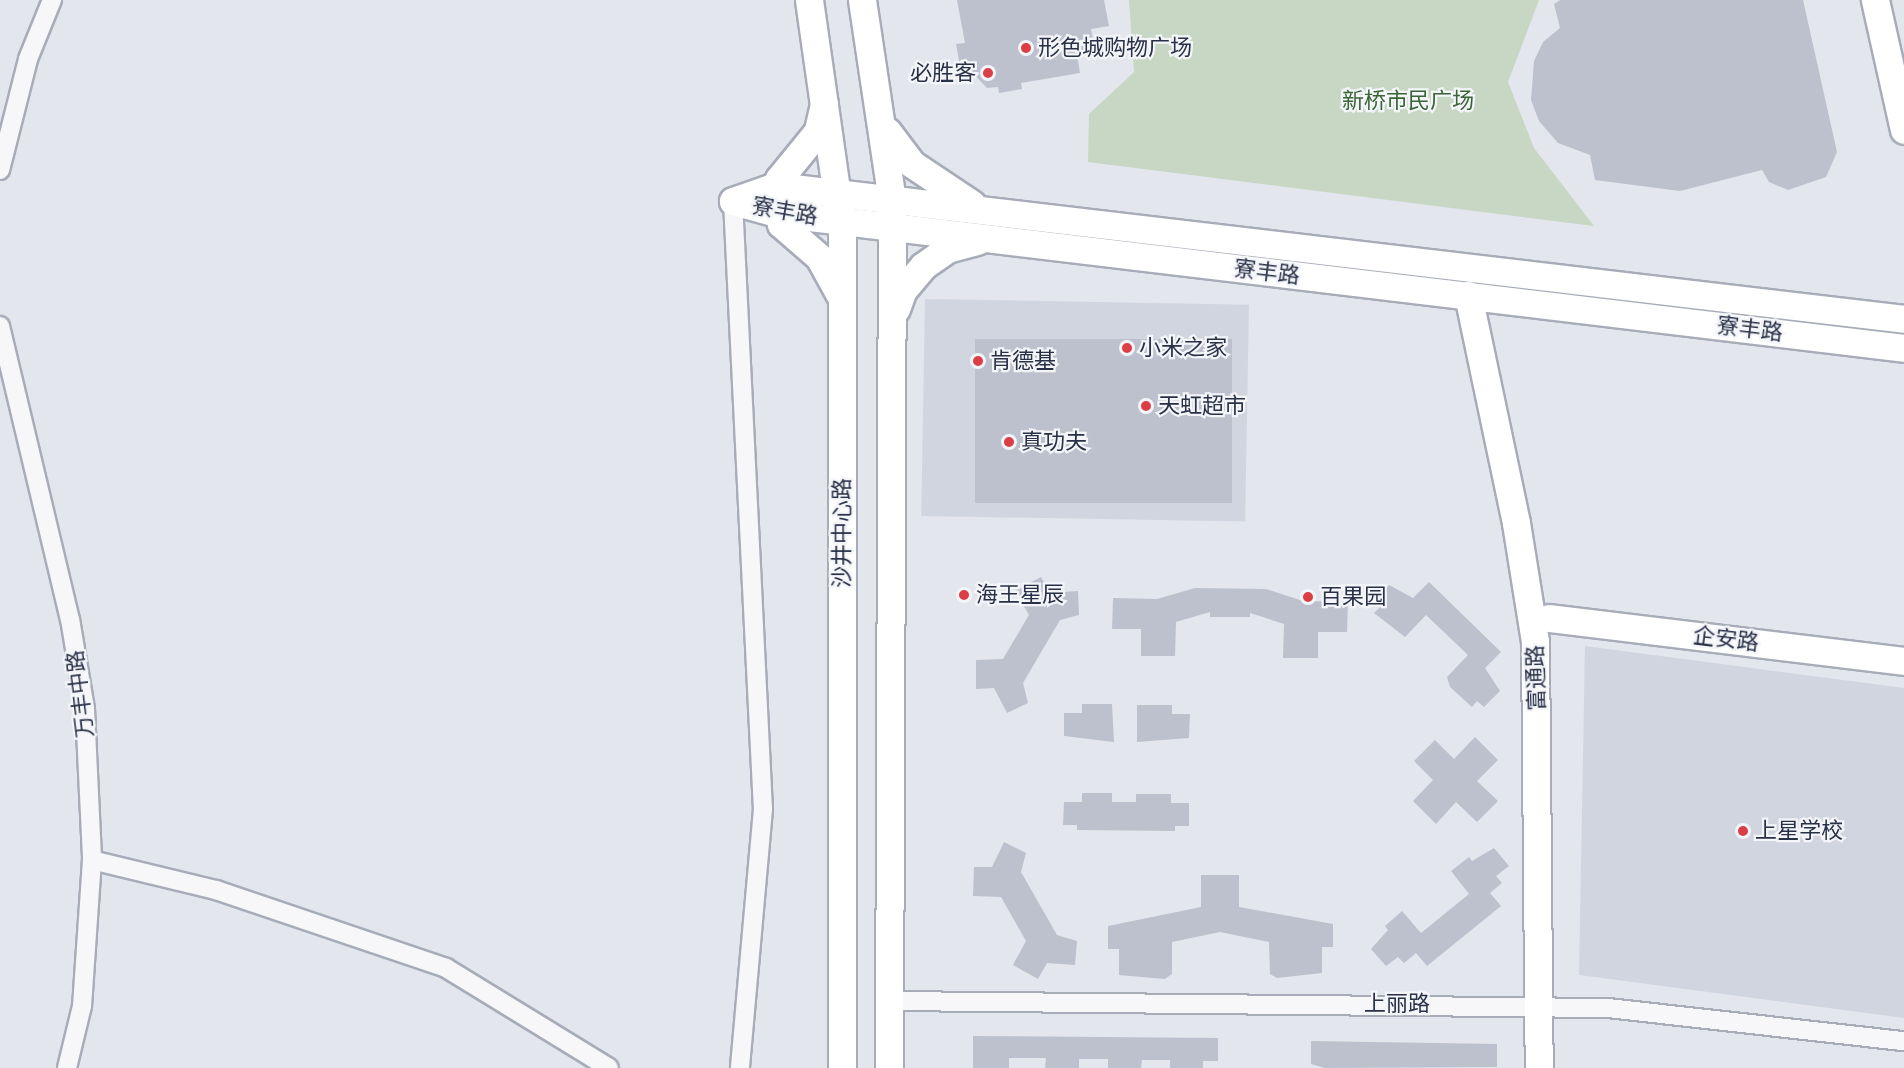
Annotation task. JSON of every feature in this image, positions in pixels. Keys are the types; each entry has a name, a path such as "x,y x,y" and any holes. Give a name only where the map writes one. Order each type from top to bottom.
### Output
{"street":[{"path":"0,170 28,58 52,0"},
{"name":"沙井中心路","path":"809,0 839,193 841,221 843,1068"},
{"path":"862,0 882,119 893,227 889,1068"},
{"path":"1875,0 1904,130"},
{"path":"825,97 812,142 776,186 776,213 789,233 819,257 842,302"},
{"path":"882,119 893,142 918,169 993,212"},
{"name":"寮丰路","path":"733,201 776,186 1904,319"},
{"path":"733,201 763,809 740,1068"},
{"name":"寮丰路","path":"733,201 776,213 1904,348"},
{"path":"893,319 903,290 934,257 960,245 995,239"},
{"name":"富通路","path":"1476,297 1532,512 1549,618 1547,1006 1539,1068"},
{"name":"富通路","path":"1476,297 1535,641 1547,1006 1556,1068"},
{"name":"万丰中路","path":"0,326 72,630 84,709 92,860 82,1005 67,1068"},
{"name":"企安路","path":"1549,618 1904,660"},
{"path":"92,860 216,890 446,968 609,1068"},
{"name":"上丽路","path":"889,1001 1547,1006 1904,1041"}],"shaded area":[{"path":"925,299 1249,305 1245,522 921,516"},
{"name":"上星学校","path":"1585,646 1904,688 1904,1018 1579,975"}],"green space":[{"name":"新桥市民广场","path":"1129,0 1539,0 1508,82 1534,148 1594,226 1088,162 1089,114 1134,72"}],"building":[{"name":"形色城购物广场","path":"957,0 1104,0 1109,26 1091,29 1095,51 1077,54 1080,73 1021,83 1022,89 999,93 998,87 987,88 970,70 961,71 956,44 965,43"},
{"path":"1560,0 1803,0 1837,152 1826,177 1788,190 1769,182 1762,170 1680,191 1595,180 1590,155 1558,143 1539,121 1531,100 1534,61 1543,42 1560,28 1554,4"},
{"path":"975,339 1232,339 1232,503 975,503"},
{"path":"1041,577 1050,593 1078,591 1079,615 1060,620 1023,683 1028,703 1007,713 994,688 976,689 976,660 1003,659 1029,615 1015,591"},
{"path":"1429,582 1501,652 1485,668 1500,691 1484,707 1477,701 1472,707 1450,687 1447,677 1468,655 1426,615 1405,637 1374,613 1380,607 1374,601 1389,585 1413,598"},
{"path":"1195,588 1266,589 1303,601 1348,602 1347,632 1318,632 1318,658 1283,658 1284,624 1250,613 1250,617 1210,617 1210,612 1176,622 1175,656 1141,656 1141,629 1112,629 1113,598 1157,599"},
{"path":"1082,704 1112,704 1114,742 1064,736 1064,713 1082,713"},
{"path":"1137,705 1172,705 1172,714 1190,714 1189,738 1137,742"},
{"path":"1475,737 1498,760 1477,781 1498,801 1477,822 1456,802 1436,824 1413,801 1433,780 1414,761 1435,740 1454,759"},
{"path":"1082,793 1112,793 1112,802 1136,802 1136,794 1171,794 1171,803 1189,803 1189,826 1175,826 1175,831 1077,830 1077,825 1063,825 1064,802 1082,802"},
{"path":"1004,842 1026,853 1021,872 1057,935 1077,941 1075,965 1047,963 1038,979 1013,965 1026,941 1001,897 973,896 974,867 992,867"},
{"path":"1494,848 1509,866 1496,876 1502,883 1490,893 1501,906 1427,966 1416,953 1404,963 1398,957 1386,966 1371,949 1388,930 1385,926 1402,911 1421,933 1469,894 1451,871 1469,857 1472,861"},
{"path":"1201,875 1239,875 1239,907 1333,924 1333,947 1322,947 1322,973 1277,978 1270,974 1269,942 1220,932 1172,942 1172,974 1165,979 1119,975 1119,949 1108,949 1108,926 1201,907"},
{"path":"973,1036 1218,1038 1218,1061 1203,1061 1203,1068 1170,1068 1170,1060 1142,1060 1141,1068 1108,1068 1108,1059 1079,1059 1079,1068 1045,1068 1046,1058 1009,1058 1009,1068 973,1068"},
{"path":"1311,1041 1497,1044 1497,1067 1325,1068 1311,1064"}],"place":[{"name":"形色城购物广场","path":"1026,48"},
{"name":"必胜客","path":"988,73"},
{"name":"小米之家","path":"1127,348"},
{"name":"肯德基","path":"978,361"},
{"name":"天虹超市","path":"1146,406"},
{"name":"真功夫","path":"1009,442"},
{"name":"海王星辰","path":"964,595"},
{"name":"百果园","path":"1308,597"},
{"name":"上星学校","path":"1743,831"}]}
